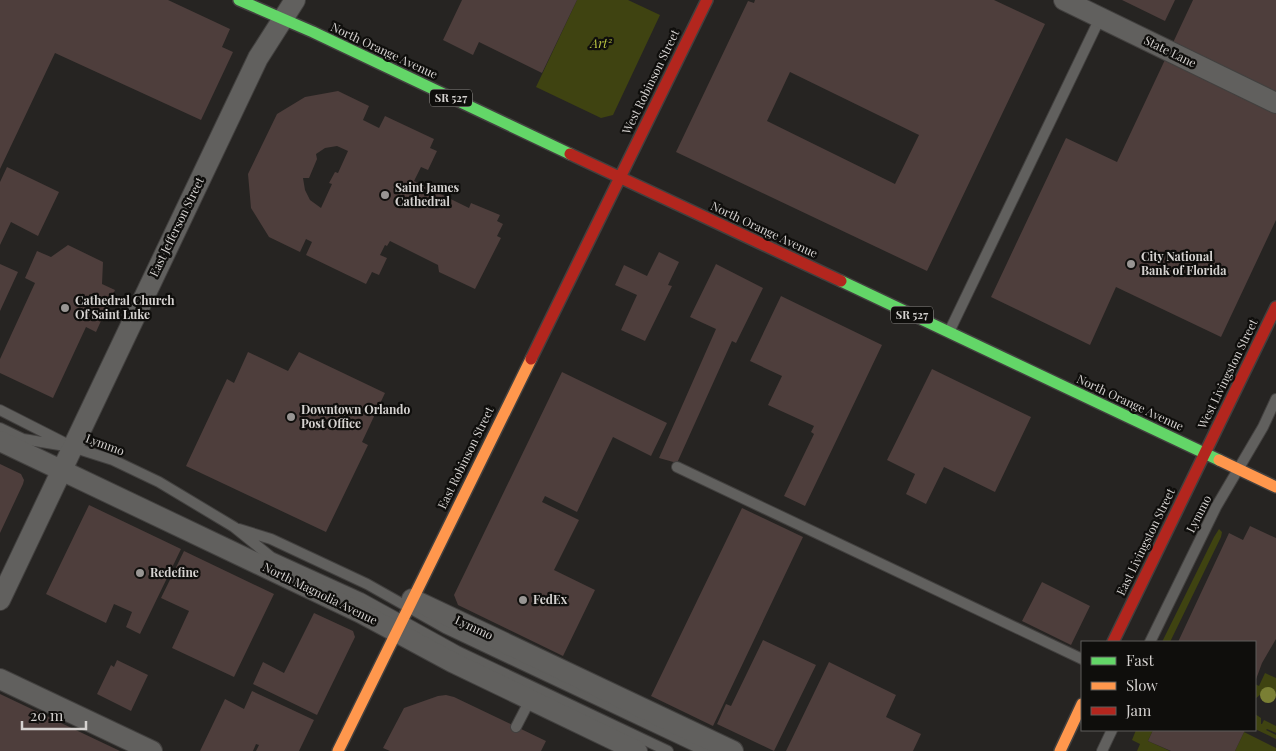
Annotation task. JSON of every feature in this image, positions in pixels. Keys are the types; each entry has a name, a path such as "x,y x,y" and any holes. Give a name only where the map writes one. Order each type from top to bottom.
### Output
{"main road":[{"name":"North Orange Avenue","path":"239,0 283,19 1276,487"},
{"name":"West Robinson Street","path":"619,177 707,0"},
{"name":"East Robinson Street","path":"338,751 619,177"},
{"name":"West Livingston Street","path":"1205,454 1276,307"},
{"name":"East Livingston Street","path":"1113,641 1205,454"},
{"path":"1060,751 1081,706"}],"street":[{"name":"East Jefferson Street","path":"0,600 258,58 295,0"},
{"name":"State Lane","path":"1064,0 1276,104"},
{"name":"North Magnolia Avenue","path":"0,441 361,613 399,626 452,662 637,751"},
{"path":"410,603 732,751"},
{"path":"0,679 152,751"}],"lane":[{"path":"949,333 1100,18"},
{"name":"Lymmo","path":"1150,641 1216,507 1263,427 1276,399"},
{"name":"Lymmo","path":"0,410 72,447"},
{"name":"Lymmo","path":"0,428 23,439 72,447 113,460 144,475 234,527 271,557 361,598 399,626 457,651 668,751"},
{"path":"677,467 1081,659"},
{"name":"Lymmo","path":"234,527 271,539 410,603 445,628 705,751"},
{"path":"516,727 530,700"},
{"path":"1102,751 1112,731"}],"green space":[{"name":"Art²","path":"577,0 628,0 660,15 613,115 601,118 536,87"},
{"path":"1219,529 1222,532 1170,641 1162,641"},
{"path":"1265,673 1276,678 1276,693 1268,688 1256,698 1256,684 1259,686"},
{"path":"1256,715 1261,718 1261,724 1264,720 1276,726 1276,733 1266,730 1276,735 1276,739 1256,729"},
{"path":"1136,731 1153,731 1148,741 1170,751 1137,751 1140,744 1132,740"},
{"path":"1244,732 1276,748 1276,751 1235,751"}],"building":[{"path":"0,0 168,0 230,29 222,47 233,52 201,120 55,53 0,169"},
{"path":"462,0 577,0 542,73 479,42 473,55 443,40"},
{"path":"755,0 994,0 1045,24 927,271 676,152 748,1 754,3","holes":["790,72 919,135 895,184 767,121"]},
{"path":"1122,0 1175,0 1165,21"},
{"path":"1193,0 1276,0 1276,220 1221,337 1116,287 1090,345 991,297 1066,138 1117,162"},
{"name":"Saint James Cathedral","path":"338,91 369,106 363,120 379,128 385,116 434,139 430,148 437,151 428,170 421,167 414,181 469,208 471,203 500,215 497,221 503,224 497,236 501,238 475,289 439,272 438,265 390,241 387,246 385,245 380,255 387,258 379,275 372,272 366,284 306,255 312,242 306,239 300,252 269,237 251,208 248,174 277,114 305,97","holes":["337,146 348,151 338,173 335,172 329,183 332,184 321,208 310,200 305,190 303,178 309,178 317,159 316,154 325,148"]},
{"path":"7,167 59,192 38,236 11,222 0,245 0,182"},
{"name":"Cathedral Church Of Saint Luke","path":"68,245 103,262 102,284 115,290 96,332 86,327 53,398 0,373 0,359 35,283 25,278 37,251 51,257"},
{"path":"659,252 679,262 668,285 672,286 645,341 621,330 637,295 615,285 624,265 647,276"},
{"path":"0,264 18,272 0,311"},
{"path":"716,264 763,288 736,343 732,341 677,463 659,458 716,329 690,317"},
{"path":"781,296 882,345 805,506 784,496 814,434 811,432 814,426 768,405 782,376 750,361"},
{"name":"Downtown Orlando Post Office","path":"248,352 288,371 299,352 385,393 362,442 368,445 326,532 186,466 227,379 234,383"},
{"path":"932,369 1031,417 995,492 944,467 926,504 906,494 915,474 887,460"},
{"path":"562,372 667,423 651,456 613,437 577,512 545,496 542,502 579,520 554,570 595,590 563,656 458,605 454,595"},
{"path":"0,464 21,474 24,480 0,533"},
{"path":"89,505 181,549 140,634 126,627 132,612 114,604 106,623 46,594"},
{"path":"742,508 803,537 713,726 651,696"},
{"path":"1250,526 1276,538 1276,639 1262,663 1256,679 1256,641 1178,641 1229,533 1243,540"},
{"path":"184,551 274,594 234,677 172,648 189,611 161,598"},
{"path":"1042,582 1090,606 1071,645 1022,621"},
{"path":"314,613 353,631 355,637 317,715 253,684 263,662 284,673"},
{"path":"763,640 816,665 774,751 717,724 726,704 731,706"},
{"path":"117,660 148,675 131,711 97,694 111,665 114,667"},
{"path":"829,662 896,695 886,717 921,734 913,751 786,751"},
{"path":"252,691 314,720 299,751 256,751 259,745 256,744 253,751 200,751 225,699 244,709"},
{"path":"0,694 120,751 0,751"},
{"path":"446,695 454,697 546,741 541,751 390,751 383,748 404,708"},
{"path":"1153,731 1245,731 1235,751 1171,751 1148,741"}],"traffic: fast":[{"path":"239,0 313,32 570,154"},
{"path":"841,281 1219,460"}],"traffic: slow":[{"path":"338,751 531,359"},
{"path":"1219,460 1276,487"},
{"path":"1060,751 1081,706"}],"traffic: jam":[{"path":"531,359 707,0"},
{"path":"570,154 841,281"},
{"path":"1113,641 1276,307"}],"place":[{"name":"Saint James Cathedral","path":"385,195"},
{"name":"City National Bank of Florida","path":"1131,264"},
{"name":"Cathedral Church Of Saint Luke","path":"65,308"},
{"name":"Downtown Orlando Post Office","path":"291,417"},
{"name":"Redefine","path":"140,573"},
{"name":"FedEx","path":"523,600"}]}
